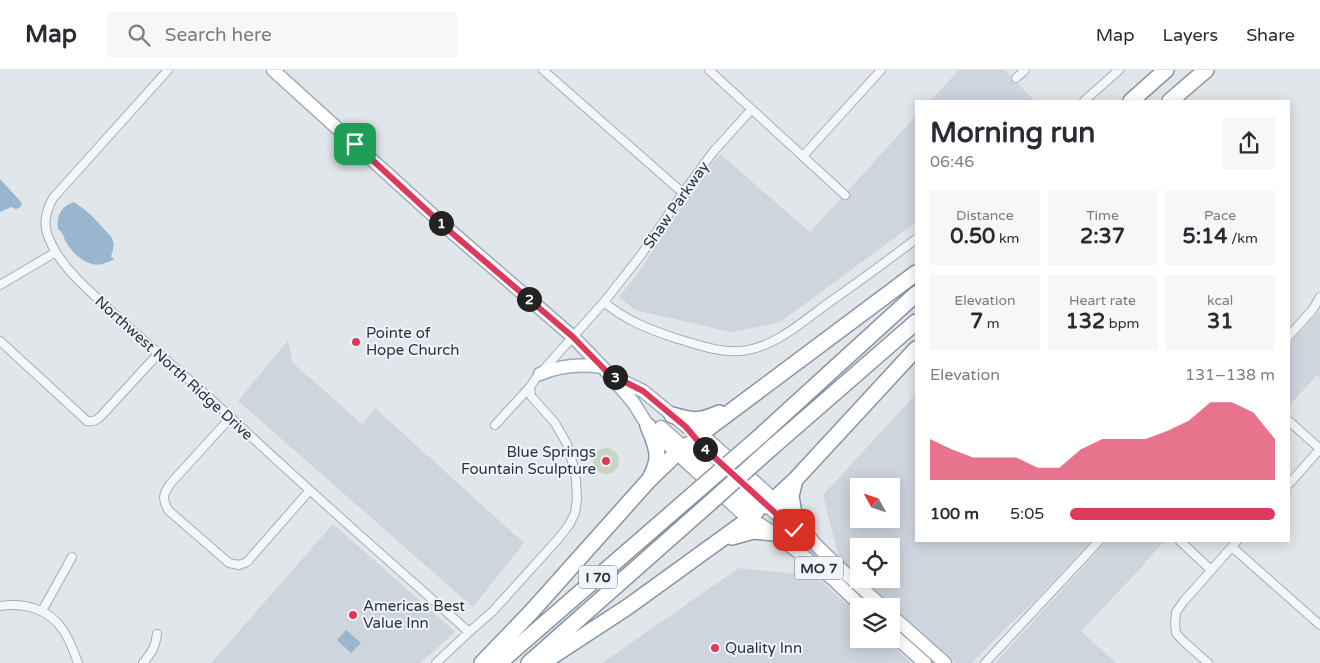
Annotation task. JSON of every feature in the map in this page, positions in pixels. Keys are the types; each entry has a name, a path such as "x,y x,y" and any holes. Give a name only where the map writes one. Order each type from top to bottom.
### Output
{"highway":[{"path":"1132,100 1166,70"},
{"path":"1171,100 1206,70"},
{"path":"482,663 532,611 649,480 692,446 730,412 915,274"},
{"name":"I 70","path":"498,663 757,439 915,295"},
{"name":"I 70","path":"528,663 915,323"},
{"path":"542,663 628,606 721,540 759,506 795,480 915,350"},
{"path":"672,415 690,420 703,420 724,410 730,412"},
{"path":"648,426 656,446 658,459 656,468 649,480"},
{"path":"795,480 791,496 796,520"},
{"path":"721,540 753,531 774,533"}],"main road":[{"name":"MO 7","path":"273,70 446,228 573,337 606,371 632,402 648,426 692,446"},
{"path":"540,374 558,368 588,365 606,371"},
{"name":"MO 7","path":"606,371 643,391 686,427 692,446 743,514 759,506 796,520 814,543 873,598"},
{"name":"MO 7","path":"632,402 692,446 759,506 814,543"},
{"name":"MO 7","path":"692,446 706,438 759,506 774,533 834,580 853,598"},
{"path":"900,623 945,663"},
{"path":"900,641 925,663"}],"street":[{"name":"Northwest North Ridge Drive","path":"168,70 53,198 45,216 45,223 46,231 56,252 76,279 469,632"},
{"path":"543,70 683,194"},
{"path":"709,70 845,195"},
{"path":"1016,78 1025,70"},
{"path":"1085,100 1119,70"},
{"path":"803,156 879,71"},
{"name":"Shaw Parkway","path":"495,425 604,302 641,255 713,152 751,110"},
{"path":"604,302 632,322 656,332 708,348 742,351 760,346 782,336 915,240"},
{"path":"0,285 56,252"},
{"path":"1290,335 1320,297"},
{"path":"0,341 93,425 158,354"},
{"path":"436,663 493,611 558,539 569,525 575,513 577,499 576,480 567,444 555,423 531,396 530,387"},
{"path":"230,417 170,484 164,493 164,502 168,510 218,554 230,563 239,565 247,562 310,490"},
{"path":"1290,422 1320,449 1290,483"},
{"path":"985,663 1098,542"},
{"path":"1181,542 1211,570"},
{"path":"1208,663 1176,633 1174,623 1176,612 1235,544 1320,625"},
{"path":"42,611 72,557"},
{"path":"0,606 14,604 30,606 42,611 58,623 63,630 69,639 78,663"},
{"path":"143,663 153,652 157,634"}],"shaded area":[{"path":"959,70 1004,70 1034,100 931,100"},
{"path":"915,117 915,223 779,323 731,332 635,310 619,297 640,270 694,188 720,154 810,232"},
{"path":"1320,310 1320,377 1317,375 1290,405 1290,344"},
{"path":"288,340 293,363 362,424 375,408 524,543 473,607 238,401"},
{"path":"915,395 915,542 1090,542 1033,603 972,663 956,663 900,613 900,598 883,598 872,588 900,588 900,538 850,538 850,568 839,558 823,495"},
{"path":"333,524 454,631 453,634 420,663 211,663"},
{"path":"1106,542 1163,542 1081,631 1116,663 995,663"},
{"path":"739,568 815,576 850,607 850,648 895,648 911,663 602,663"}],"green space":[{"path":"606,448 615,452 619,461 615,470 606,474 597,470 593,461 597,452"}],"water":[{"path":"0,179 21,202 22,205 18,208 11,207 0,212"},
{"path":"74,202 94,218 112,238 114,245 111,257 113,260 97,265 91,264 76,255 69,246 58,229 58,219 63,209"},
{"path":"346,630 361,643 351,653 337,640"}],"place":[{"name":"Pointe of Hope Church","path":"356,342"},
{"name":"Blue Springs Fountain Sculpture","path":"606,461"},
{"name":"Americas Best Value Inn","path":"353,615"},
{"name":"Quality Inn","path":"715,648"}],"route":[{"path":"355,144 446,228 573,337 609,374 643,391 686,427 702,446 794,530"}]}
